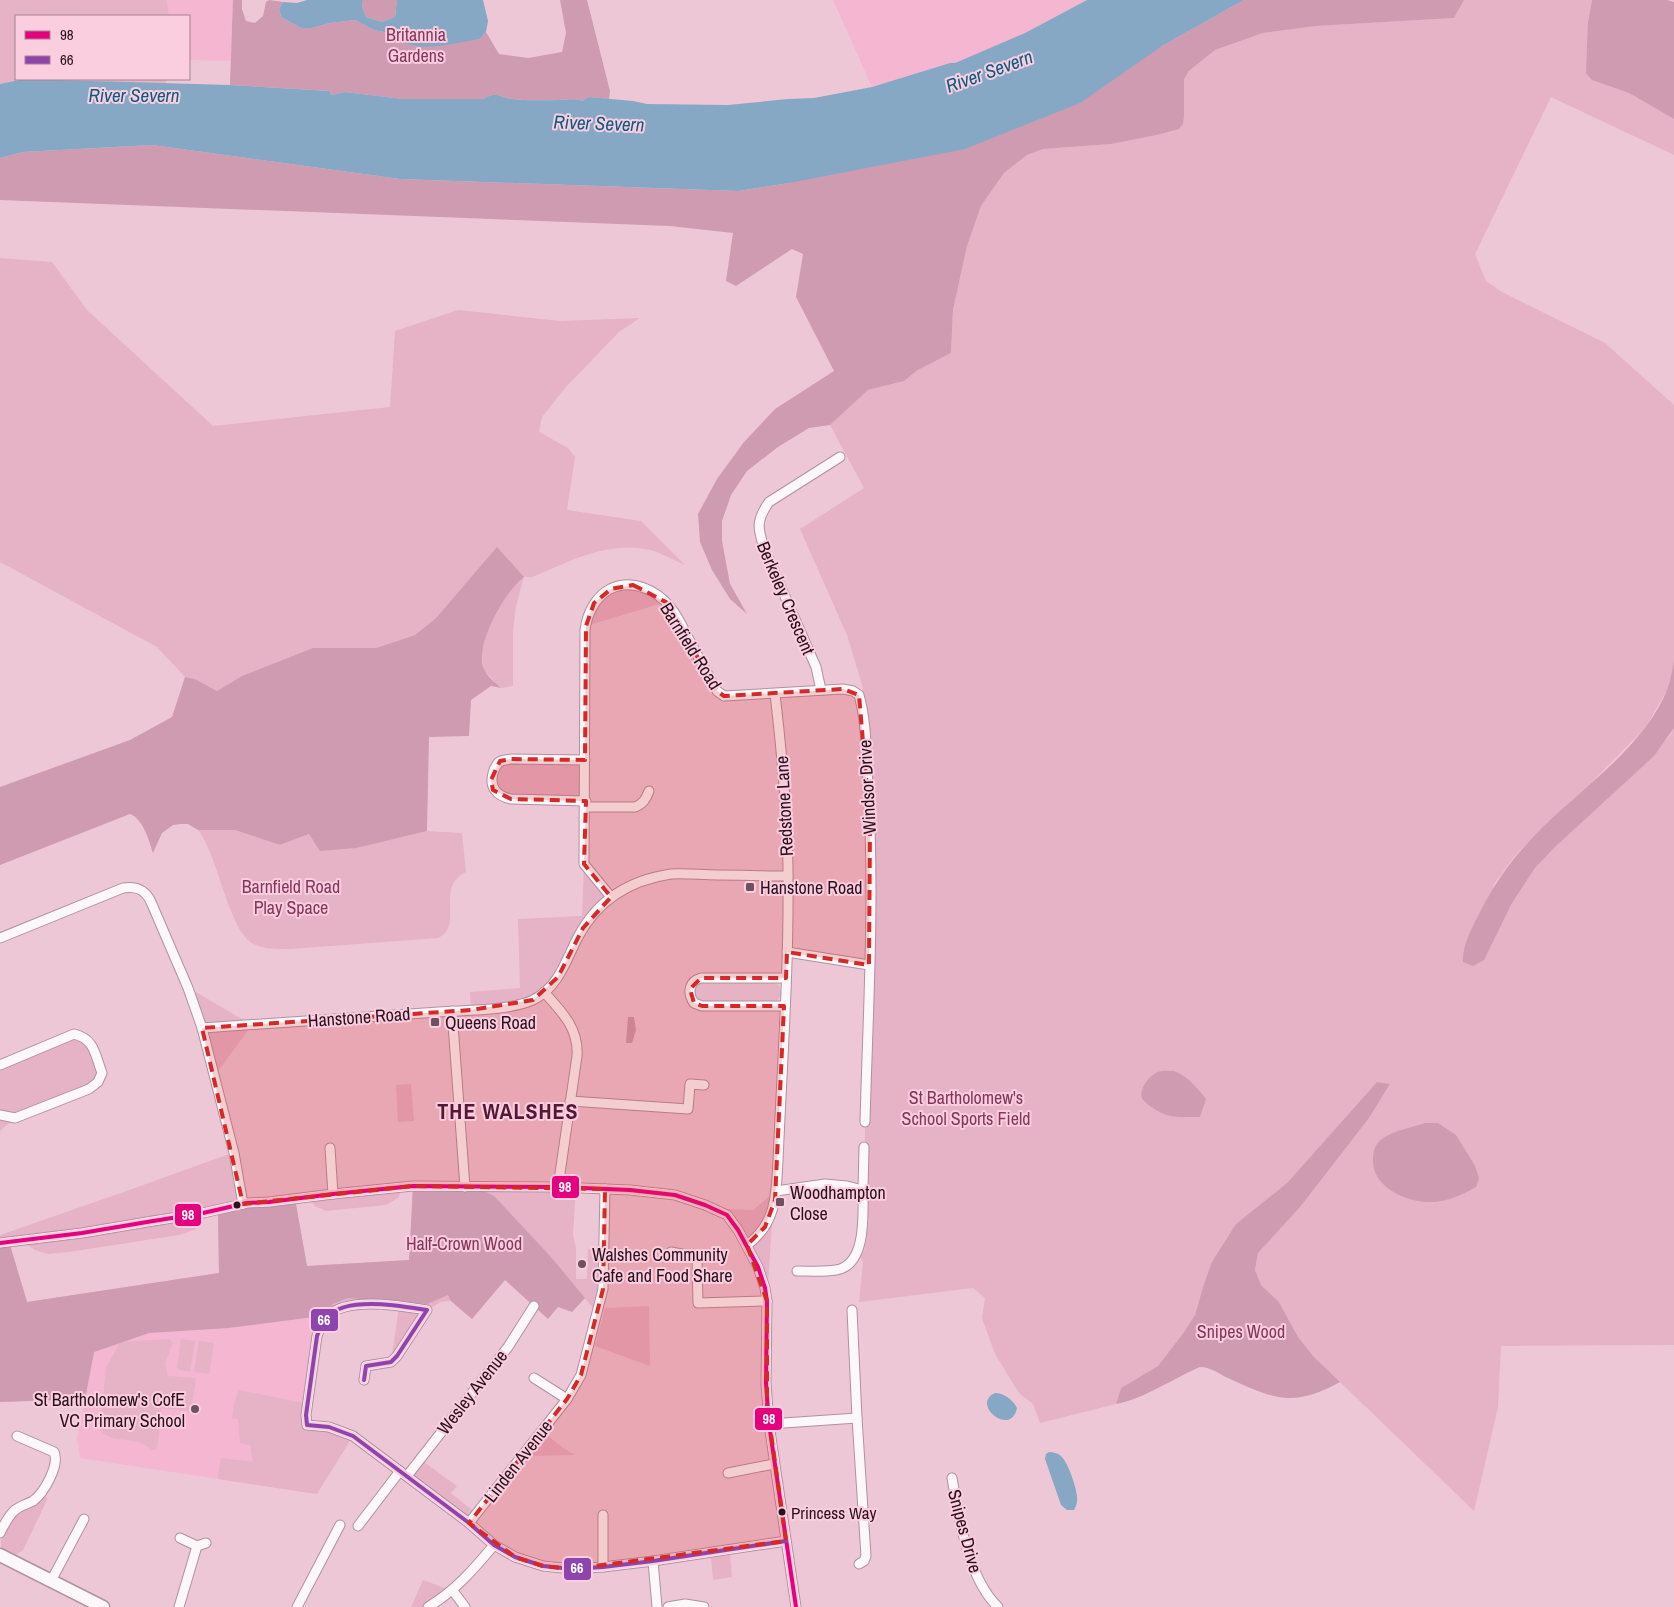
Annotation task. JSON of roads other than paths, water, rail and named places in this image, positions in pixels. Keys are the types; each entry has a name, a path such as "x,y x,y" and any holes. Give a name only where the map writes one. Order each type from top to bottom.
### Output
{"main road":[{"path":"0,1555 103,1607"}],"street":[{"name":"Berkeley Crescent","path":"821,690 816,667 765,551 759,533 758,522 761,513 769,502 840,457"},
{"name":"Barnfield Road","path":"611,897 584,864 586,626 588,614 594,603 611,589 622,585 633,584 645,588 666,602 677,617 714,686 721,694 724,696 775,694"},
{"name":"Windsor Drive","path":"775,694 844,689 859,695 861,703 870,823 865,1122"},
{"name":"Redstone Lane","path":"747,1245 755,1239 769,1220 776,1191 787,952 788,876 784,790 775,694"},
{"path":"585,760 511,759 500,761 494,770 491,780 493,790 501,797 511,799 635,807 642,804 649,791"},
{"name":"Hanstone Road","path":"202,1028 516,1005 533,1000 555,981 589,919 611,897 624,888 639,881 672,874 788,876"},
{"path":"0,938 117,890 130,887 138,888 146,894 188,988 202,1028 234,1152 243,1204"},
{"path":"787,952 869,965"},
{"path":"784,1006 702,1006 694,1003 690,989 694,981 701,978 786,978"},
{"path":"544,992 567,1017 577,1038 577,1056 558,1187"},
{"path":"452,1011 465,1187"},
{"path":"0,1065 74,1034 83,1037 92,1044 102,1073 98,1082 89,1089 15,1118 0,1115"},
{"path":"570,1101 688,1109 690,1084 704,1085"},
{"path":"797,1271 837,1270 847,1266 855,1258 862,1232 864,1147"},
{"path":"330,1148 333,1194"},
{"path":"776,1191 825,1184 863,1190"},
{"path":"0,1243 82,1233 202,1213 243,1204 413,1186 558,1187 657,1192 675,1195 727,1215 747,1245 758,1267 765,1288 767,1301 766,1383 769,1424 796,1607"},
{"name":"Linden Avenue","path":"469,1523 567,1399 581,1375 603,1288 605,1189"},
{"path":"671,1252 697,1258 698,1303 767,1301"},
{"path":"364,1380 366,1366 391,1362 427,1310 354,1304 342,1306 327,1316 317,1336 306,1415 307,1425 329,1427 353,1436 469,1523 494,1545 515,1557 543,1566 572,1569 653,1561 786,1541"},
{"name":"Wesley Avenue","path":"358,1526 404,1474 508,1347 534,1306"},
{"path":"852,1310 866,1556 864,1561 859,1564"},
{"path":"534,1378 567,1399"},
{"path":"769,1424 857,1418"},
{"path":"0,1534 9,1516 15,1510 33,1501 45,1488 56,1460 54,1452 17,1436"},
{"path":"728,1472 774,1464"},
{"name":"Snipes Drive","path":"952,1478 960,1522 976,1577 989,1599 998,1607"},
{"path":"603,1515 603,1567"},
{"path":"51,1582 84,1519"},
{"path":"297,1607 340,1525"},
{"path":"179,1607 202,1545 180,1538"},
{"path":"428,1607 453,1591 474,1570 494,1545"},
{"path":"653,1561 657,1607"},
{"path":"453,1591 465,1607"},
{"path":"668,1607 685,1604 704,1607"}],"water":[{"path":"307,0 363,0 362,6 366,17 382,22 395,17 397,0 483,0 488,21 486,32 480,39 440,46 421,47 404,43 394,34 374,30 355,20 330,23 312,28 301,28 281,17 279,9 283,2 297,3"},
{"name":"River Severn","path":"1087,0 1244,0 1162,46 1080,103 965,149 738,191 400,179 152,145 23,152 0,158 0,84 19,80 230,85 330,91 331,95 345,92 403,99 483,99 495,95 524,100 574,99 582,101 589,97 647,104 728,105 814,98 872,87 955,63 1025,33"},
{"path":"995,1393 1008,1398 1017,1408 1013,1416 1008,1420 994,1416 989,1410 987,1404 989,1398"},
{"path":"1049,1452 1061,1456 1070,1471 1077,1498 1074,1510 1067,1510 1061,1505 1045,1459 1046,1454"}],"place":[{"name":"Hanstone Road","path":"750,887"},
{"name":"Queens Road","path":"435,1022"},
{"name":"Woodhampton Close","path":"780,1202"},
{"name":"Walshes Community Cafe and Food Share","path":"582,1264"},
{"name":"St Bartholomew's CofE VC Primary School","path":"195,1409"},
{"name":"Princess Way","path":"782,1512"}],"district":[{"name":"THE WALSHES","path":"508,1111"}],"park label":[{"name":"Britannia Gardens","path":"416,44"},
{"name":"Barnfield Road Play Space","path":"291,896"},
{"name":"St Bartholomew's School Sports Field","path":"966,1107"},
{"name":"Half-Crown Wood","path":"464,1243"},
{"name":"Snipes Wood","path":"1241,1331"}]}
